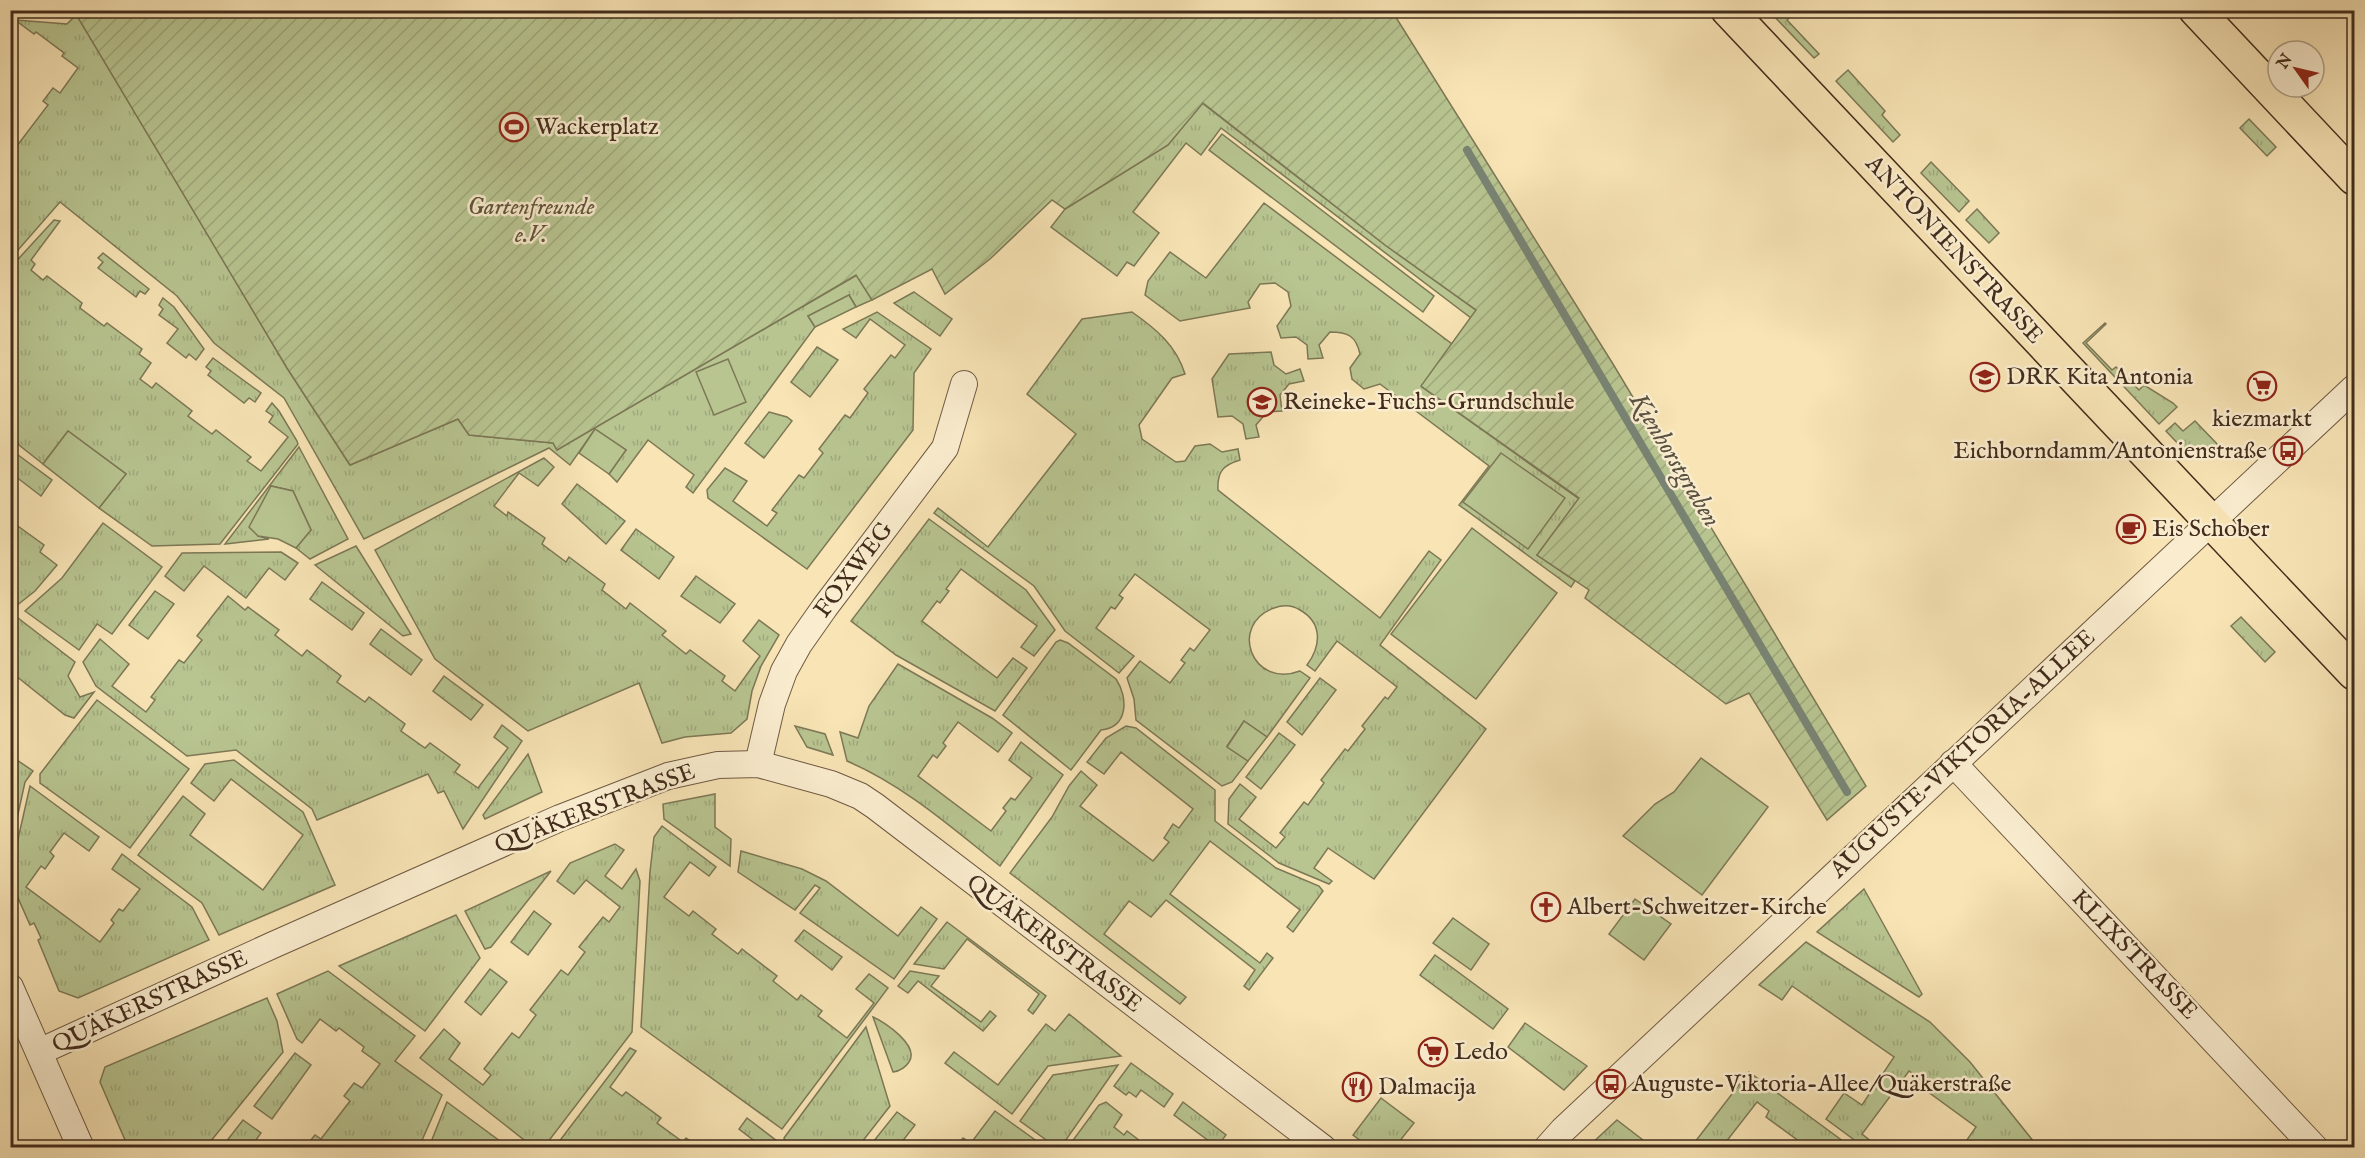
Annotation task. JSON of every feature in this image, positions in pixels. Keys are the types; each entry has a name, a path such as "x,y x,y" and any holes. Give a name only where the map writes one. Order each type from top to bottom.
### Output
{"main road":[{"name":"ANTONIENSTRASSE","path":"1728,10 2355,673"},
{"path":"2196,10 2355,178"}],"street":[{"name":"FOXWEG","path":"758,764 772,704 784,671 825,607 945,448 964,384"},
{"name":"AUGUSTE-VIKTORIA-ALLEE","path":"1547,1148 1611,1084 2355,388"},
{"name":"KLIXSTRASSE","path":"1953,763 2316,1148"},
{"name":"QUÄKERSTRASSE","path":"39,1052 560,818 668,776 718,765 758,764 822,781 860,796 875,806 1323,1148"},
{"path":"10,987 81,1148"}],"green space":[{"name":"Gartenfreunde e.V.","path":"74,11 1392,11 1613,364 1866,786 1827,820 1749,693 1726,704 1585,598 1589,590 1537,555 1579,498 1421,386 1476,310 1385,245 1203,103 1168,145 1065,209 1052,200 990,259 945,294 932,269 872,300 856,275 557,450 553,443 469,435 458,419 350,465 287,368"},
{"path":"1769,11 1790,11 1793,14 1787,20 1819,54 1814,58"},
{"path":"77,14 287,368 350,465 458,419 469,435 553,443 557,450 857,275 872,300 856,307 849,295 808,316 815,327 693,493 686,487 694,475 648,440 617,482 609,474 626,450 595,429 570,465 549,448 364,539 284,398 214,343 177,296 60,202 11,258 10,155 48,105 43,101 53,88 60,93 78,68 62,56 64,53 15,20 67,24"},
{"path":"1848,70 1885,111 1882,115 1900,135 1893,142 1836,81"},
{"path":"1202,103 1385,245 1477,311 1471,318 1221,128 1201,155 1186,143 1133,212 1159,233 1134,266 1127,262 1117,276 1051,227 1065,209 1168,145"},
{"path":"2249,119 2276,147 2267,156 2240,128"},
{"path":"1222,134 1434,296 1423,312 1209,150"},
{"path":"1931,162 1969,201 1959,212 1921,173"},
{"path":"1264,203 1452,344 1422,387 1579,499 1537,555 1575,581 1571,587 1459,505 1489,466 1380,384 1364,389 1352,379 1350,368 1360,354 1356,343 1350,336 1330,332 1319,345 1323,358 1308,359 1307,345 1296,337 1281,338 1277,326 1291,306 1288,292 1275,283 1260,284 1248,302 1250,308 1180,321 1145,295 1148,281 1170,252 1206,278"},
{"path":"1977,209 1999,233 1989,243 1966,220"},
{"path":"54,220 60,221 31,260 35,264 31,270 43,280 47,276 82,303 80,308 104,326 107,323 142,349 139,354 151,363 140,379 152,388 156,383 192,411 188,416 212,434 216,430 251,457 247,461 261,471 288,437 269,422 273,416 266,411 272,403 297,441 298,444 220,544 152,546 99,508 126,474 68,431 43,464 19,445 10,420 10,268"},
{"path":"103,253 149,289 145,294 140,291 136,297 98,268 103,262 98,258"},
{"path":"914,292 952,319 940,336 894,303"},
{"path":"849,295 856,307 815,327 808,316"},
{"path":"163,298 174,307 204,349 196,360 189,354 186,358 167,343 178,329 159,315 163,309 159,305"},
{"path":"877,312 931,349 914,373 913,430 807,569 708,498 707,490 725,468 747,481 733,501 767,526 777,513 772,510 799,475 804,478 823,453 819,449 845,415 850,418 868,393 864,389 891,355 895,358 905,345 870,319 856,338 843,329"},
{"path":"1132,312 1171,346 1185,374 1172,378 1139,425 1142,439 1176,462 1185,461 1195,446 1210,444 1222,452 1238,449 1240,460 1229,464 1222,470 1218,490 1380,618 1429,551 1441,560 1380,645 1486,729 1374,879 1328,848 1314,868 1332,881 1329,884 1279,863 1228,824 1229,799 1240,784 1256,797 1239,819 1276,848 1285,837 1280,833 1304,802 1308,805 1324,783 1321,780 1345,749 1348,751 1365,729 1362,726 1385,697 1388,699 1397,687 1337,641 1315,671 1307,665 1317,643 1313,621 1294,607 1274,608 1260,616 1252,628 1249,640 1252,653 1269,671 1283,674 1300,671 1310,678 1267,737 1244,721 1227,746 1248,761 1232,782 1222,786 1136,720 1134,699 1127,678 1140,661 1170,683 1185,663 1181,660 1190,648 1194,651 1210,630 1135,574 1119,595 1123,598 1115,609 1111,607 1096,628 1134,656 1119,673 1065,631 1034,586 934,513 938,508 988,547 1076,434 1027,394 1082,319"},
{"path":"2105,323 2086,343 2112,370 2116,367 2139,390 2144,385 2177,407 2159,424 2083,343"},
{"path":"817,347 838,360 810,397 791,382"},
{"path":"1271,352 1274,365 1286,374 1300,369 1304,381 1289,384 1280,395 1282,411 1267,412 1256,425 1259,437 1246,439 1243,424 1232,416 1218,417 1212,379 1229,354"},
{"path":"213,358 261,393 255,402 249,398 244,403 208,375 211,371 206,367"},
{"path":"728,359 746,402 714,415 696,372"},
{"path":"769,412 787,417 792,421 764,458 745,443"},
{"path":"2195,421 2221,448 2215,454 2186,452 2166,431 2175,423 2183,431"},
{"path":"595,429 626,450 609,474 579,453"},
{"path":"68,431 126,474 99,508 43,464"},
{"path":"299,447 348,539 310,559 296,548 311,530 293,491 271,486 258,536 269,539 225,544"},
{"path":"14,452 52,480 41,496 11,473 11,457"},
{"path":"1501,453 1565,498 1528,549 1463,502"},
{"path":"544,458 554,467 538,486 519,473 494,506 507,516 508,512 545,538 542,544 566,562 569,557 605,584 602,590 626,609 630,603 666,631 662,635 686,654 690,650 725,676 722,681 735,691 760,656 743,641 759,620 779,635 761,666 752,691 747,719 731,733 685,737 662,743 639,683 528,731 435,659 375,550"},
{"path":"577,484 625,521 606,544 562,504"},
{"path":"271,486 293,491 311,530 296,548 278,539 258,536 249,527"},
{"path":"929,519 1026,590 1055,630 1034,656 1021,647 1037,626 961,569 946,589 949,591 940,603 937,601 922,621 997,678 1013,658 1027,668 995,711 896,655 851,621"},
{"path":"103,523 162,567 112,634 97,624 79,650 25,611 62,578"},
{"path":"15,524 44,545 40,552 57,565 35,591 11,610 11,530"},
{"path":"1472,528 1557,593 1476,699 1391,634"},
{"path":"636,529 674,557 659,579 621,550"},
{"path":"356,546 411,634 403,636 315,565"},
{"path":"281,552 298,563 285,580 269,568 246,598 204,566 184,591 165,576 182,553"},
{"path":"696,576 735,604 720,623 681,596"},
{"path":"322,582 364,613 352,630 310,599"},
{"path":"155,591 174,604 148,639 129,625"},
{"path":"228,596 245,610 248,607 279,630 275,635 302,656 307,650 341,676 337,682 365,702 369,697 405,724 401,731 425,748 430,743 460,765 455,772 478,788 508,748 494,737 502,725 522,741 463,829 444,791 438,793 428,774 317,820 312,809 236,750 187,756 96,686 83,662 100,639 129,664 112,686 146,712 155,700 151,697 179,660 184,663 202,640 197,636"},
{"path":"2241,617 2275,652 2265,662 2231,626"},
{"path":"18,618 75,662 68,676 80,697 94,692 74,718 65,715 11,672 11,621"},
{"path":"381,629 422,660 411,675 370,644"},
{"path":"1060,640 1068,643 1116,679 1124,702 1124,710 1117,723 1101,730 1071,770 1003,715 1056,642"},
{"path":"898,664 992,718 1012,733 998,752 958,722 943,743 946,746 937,758 933,755 918,776 991,831 1006,811 1003,808 1011,798 1015,800 1032,778 1009,760 1021,742 1063,775 1000,866 908,795 847,761 840,732 858,738 869,706"},
{"path":"444,676 483,705 471,720 433,691"},
{"path":"1320,678 1336,690 1302,735 1287,722"},
{"path":"97,700 189,769 130,848 40,783 40,774"},
{"path":"1244,721 1267,737 1248,761 1227,747"},
{"path":"795,726 825,734 833,755 807,747"},
{"path":"1126,726 1136,728 1215,790 1215,821 1276,868 1319,886 1323,891 1293,932 1287,927 1300,910 1210,841 1170,894 1260,963 1267,953 1273,958 1249,990 1244,986 1255,970 1166,900 1151,917 1129,901 1104,934 1186,997 1180,1004 1010,873 1052,817 1069,786 1081,771 1097,785 1080,806 1153,861 1169,842 1164,838 1173,824 1179,828 1193,809 1121,752 1104,774 1087,762 1106,738"},
{"path":"1279,733 1295,745 1261,789 1246,777"},
{"path":"528,754 542,792 485,819 483,815"},
{"path":"11,756 33,771 25,782 11,846"},
{"path":"1701,758 1768,807 1702,895 1623,836 1655,804 1674,792"},
{"path":"234,760 303,812 335,885 219,935 202,903 138,855 183,796 205,814 190,835 263,890 303,835 231,779 214,801 191,783 205,764"},
{"path":"30,786 99,837 89,851 64,833 50,852 54,856 45,869 41,866 26,887 100,942 114,923 111,920 119,909 123,911 140,889 112,869 122,854 192,907 209,940 78,998 59,991 38,940 41,938 34,923 30,925 11,882 11,870"},
{"path":"715,794 715,827 731,839 730,866 664,819 663,804"},
{"path":"662,826 716,867 709,876 690,862 664,897 689,916 693,911 716,929 712,934 738,954 742,949 777,976 773,981 797,1000 801,995 822,1011 818,1016 847,1038 874,1003 856,989 869,974 888,988 782,1129 641,1027 650,872 654,837"},
{"path":"615,844 624,850 605,876 622,889 636,869 640,881 632,1032 544,1147 533,1147 420,1058 444,1029 460,1043 449,1059 483,1085 491,1075 484,1069 512,1033 519,1038 536,1015 530,1010 561,970 568,975 585,952 579,947 603,917 609,922 620,907 586,880 574,894 557,881 570,863"},
{"path":"741,851 802,869 826,881 898,936 921,907 937,919 894,979 800,913 820,888 815,885 795,910 738,872"},
{"path":"551,871 491,947 485,949 465,911"},
{"path":"1864,889 1922,994 1919,997 1817,932"},
{"path":"1635,899 1671,924 1644,960 1609,934"},
{"path":"534,911 551,924 528,955 511,942"},
{"path":"456,915 480,958 425,1031 339,966"},
{"path":"1453,918 1489,944 1471,970 1433,943"},
{"path":"947,922 1046,996 1033,1014 1028,1010 1039,994 967,939 944,969 914,964"},
{"path":"804,930 842,957 832,970 795,941"},
{"path":"1806,942 1930,1022 1970,1062 2038,1147 1962,1147 1976,1127 1920,1086 1923,1081 1909,1071 1862,1134 1876,1145 1879,1142 1887,1147 1864,1147 1826,1119 1844,1093 1862,1105 1894,1057 1792,986 1782,1000 1759,985"},
{"path":"1435,955 1508,1009 1493,1029 1420,975"},
{"path":"490,969 507,982 481,1015 465,1002"},
{"path":"328,971 415,1036 395,1061 442,1095 419,1147 305,1147 315,1135 321,1139 350,1101 344,1096 354,1083 362,1088 380,1064 362,1051 364,1047 339,1028 336,1031 320,1019 302,1043 297,1039 277,994"},
{"path":"910,971 939,976 931,986 981,1022 990,1011 996,1016 983,1031 918,981 908,993 898,986"},
{"path":"267,998 277,1021 283,1052 206,1147 128,1147 100,1082 105,1067"},
{"path":"1069,1014 1121,1056 1048,1066 1012,1114 945,1063 954,1052 998,1085 1046,1024 1055,1031"},
{"path":"873,1017 900,1035 910,1049 909,1062 900,1070 893,1072"},
{"path":"1525,1023 1587,1066 1564,1090 1508,1047"},
{"path":"866,1027 890,1106 858,1147 786,1147 784,1138"},
{"path":"630,1048 636,1051 610,1087 622,1096 626,1092 661,1118 657,1123 683,1142 686,1138 699,1147 555,1147"},
{"path":"295,1053 311,1065 272,1119 254,1106"},
{"path":"1131,1063 1173,1094 1164,1107 1141,1090 1136,1097 1129,1092 1126,1095 1114,1086"},
{"path":"1118,1065 1061,1147 1056,1147 1020,1121 1053,1075"},
{"path":"1749,1072 1851,1147 1807,1147 1766,1117 1769,1111 1757,1102 1722,1147 1691,1147"},
{"path":"1381,1098 1414,1123 1395,1147 1369,1147 1353,1135"},
{"path":"447,1102 508,1147 429,1147"},
{"path":"1106,1102 1122,1115 1114,1127 1124,1135 1127,1131 1148,1147 1068,1147 1099,1105"},
{"path":"1183,1102 1226,1135 1217,1147 1174,1115"},
{"path":"995,1111 1045,1147 956,1147 963,1138 971,1143"},
{"path":"897,1112 915,1125 898,1147 869,1147"},
{"path":"747,1118 777,1141 779,1147 755,1147 757,1143 739,1129"},
{"path":"243,1120 261,1133 251,1147 222,1147"},
{"path":"1617,1120 1652,1147 1588,1147"}],"waterway":[{"name":"Kienhorstgraben","path":"1467,150 1847,792"}],"place":[{"name":"Wackerplatz","path":"514,127"},
{"name":"DRK Kita Antonia","path":"1985,377"},
{"name":"kiezmarkt","path":"2262,386"},
{"name":"Reineke-Fuchs-Grundschule","path":"1262,402"},
{"name":"Eichborndamm/Antonienstraße","path":"2288,451"},
{"name":"Eis Schober","path":"2131,529"},
{"name":"Albert-Schweitzer-Kirche","path":"1546,907"},
{"name":"Ledo","path":"1433,1052"},
{"name":"Auguste-Viktoria-Allee/Quäkerstraße","path":"1611,1084"},
{"name":"Dalmacija","path":"1357,1087"}]}
